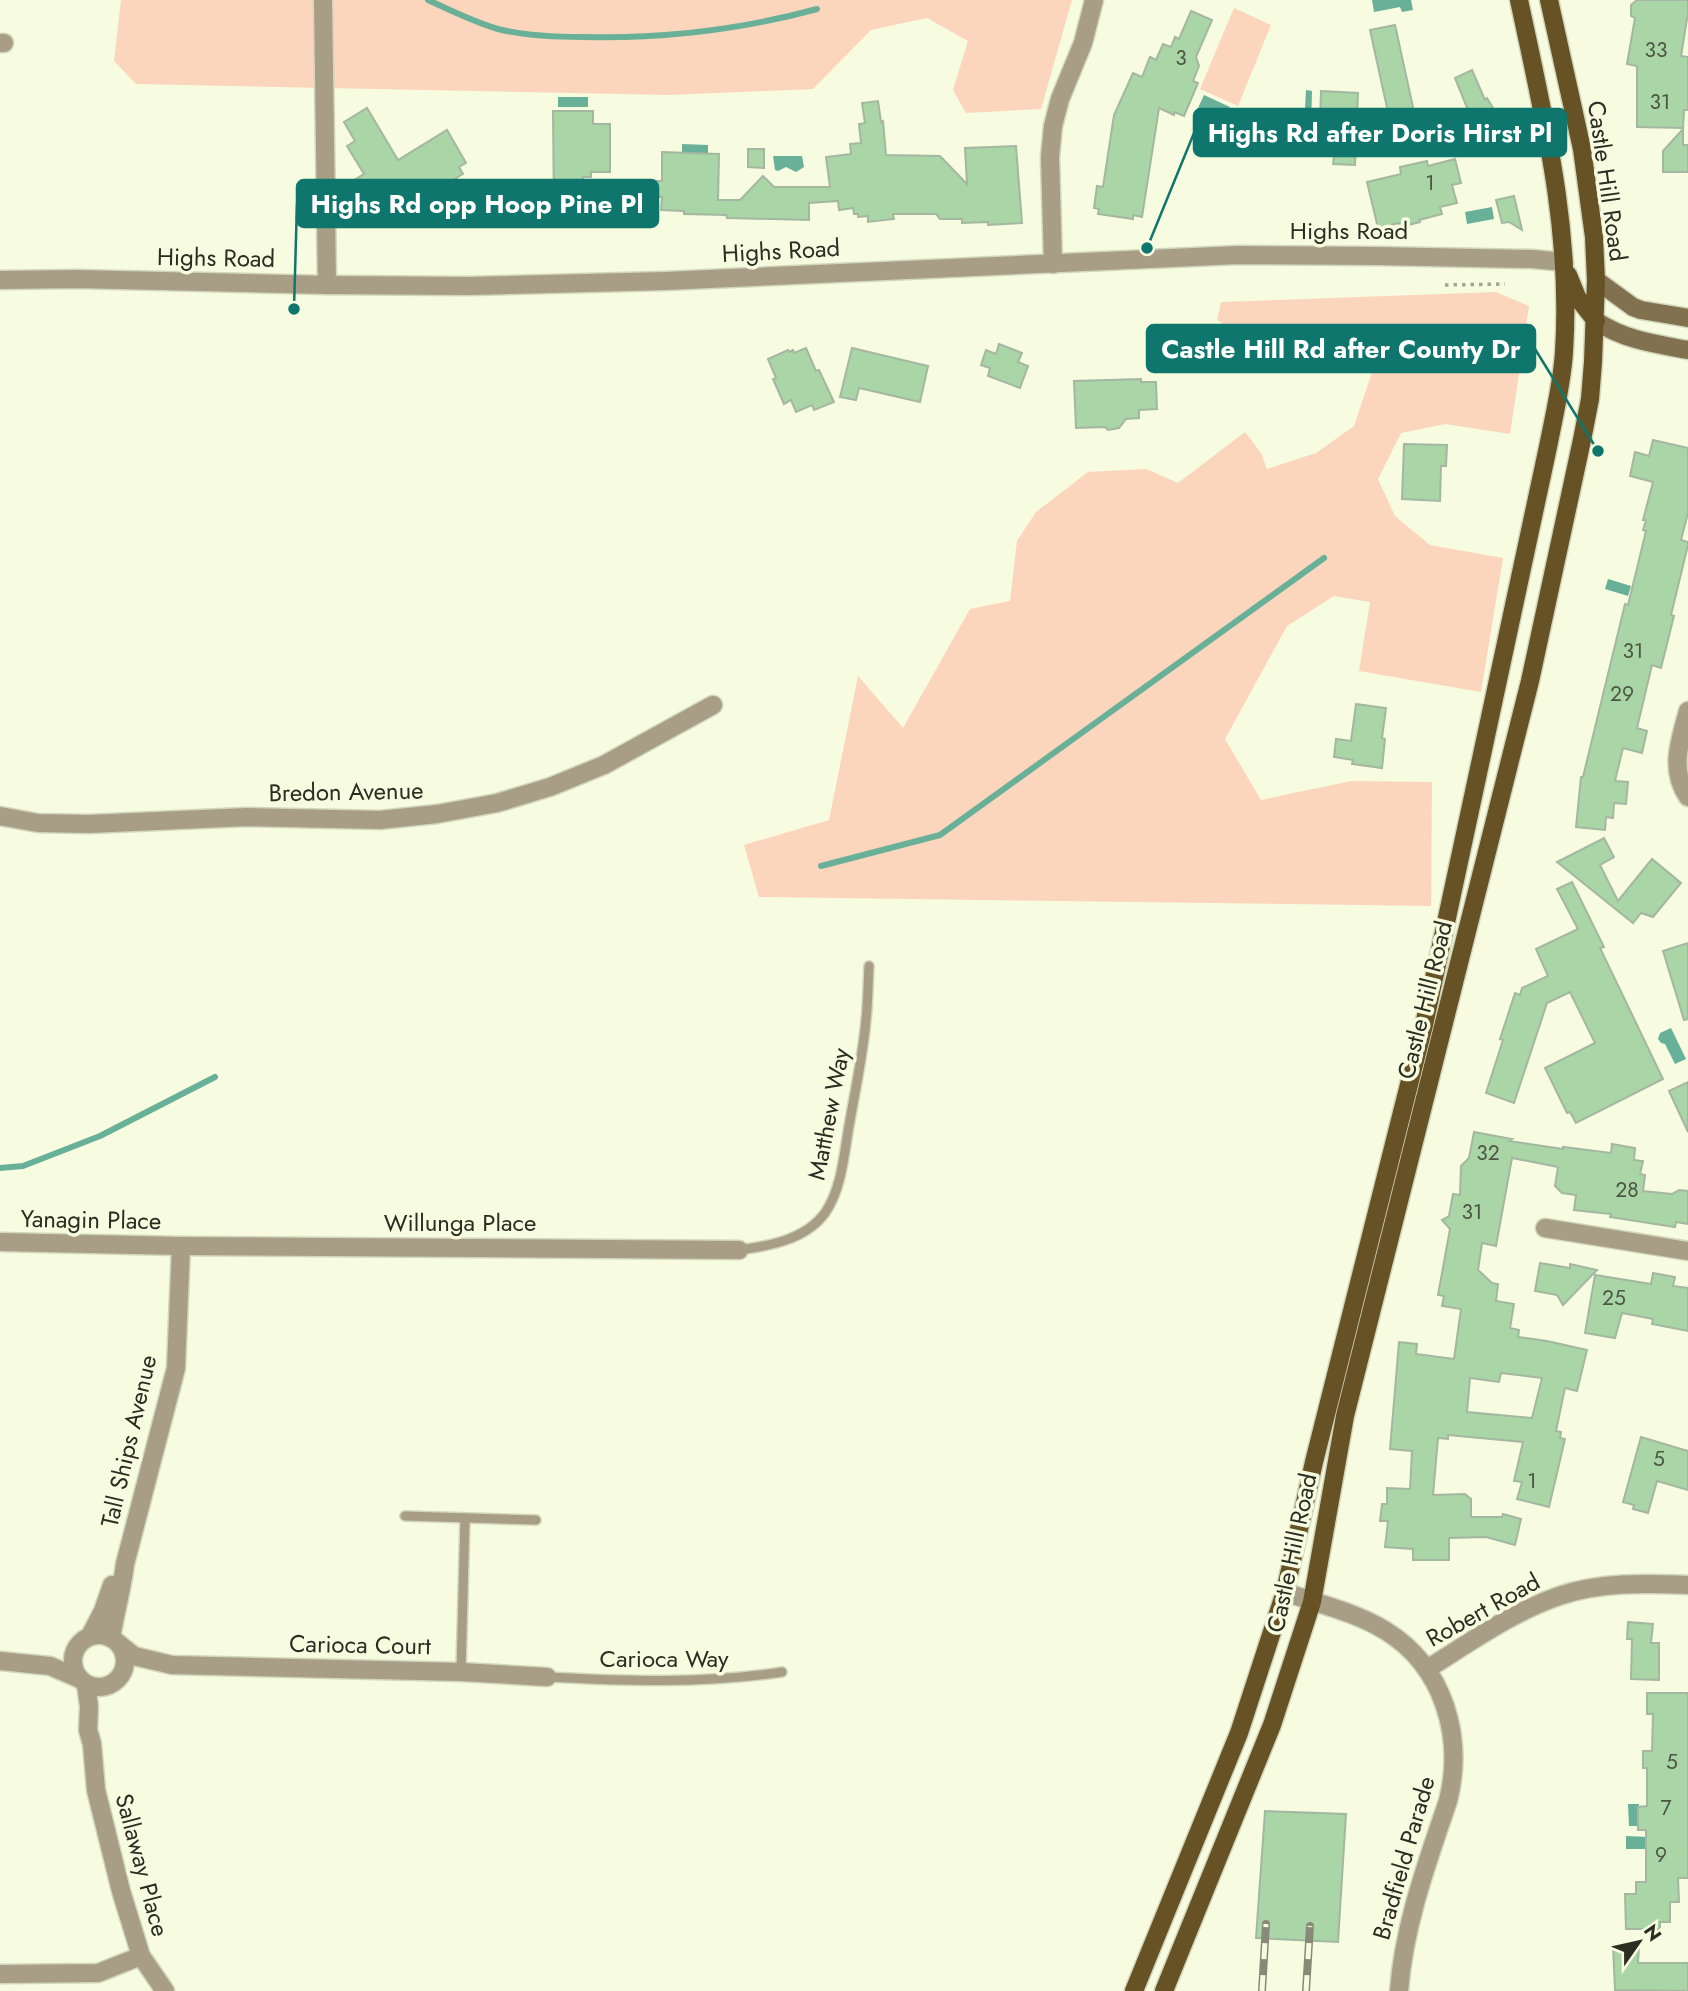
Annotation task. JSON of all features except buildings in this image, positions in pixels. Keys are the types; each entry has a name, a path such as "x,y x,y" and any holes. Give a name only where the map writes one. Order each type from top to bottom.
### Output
{"main road":[{"name":"Castle Hill Road","path":"1134,1991 1239,1733 1285,1592 1314,1462 1424,1025 1548,447 1564,354 1564,262 1557,184 1519,0"},
{"name":"Castle Hill Road","path":"1164,1991 1272,1724 1311,1602 1345,1416 1530,681 1590,399 1596,321 1594,237 1582,149 1549,0"},
{"path":"1564,262 1594,237"},
{"path":"1564,262 1597,280 1633,307 1688,318"},
{"path":"1564,262 1577,297 1596,321 1628,338 1688,350"}],"street":[{"path":"323,0 327,285"},
{"path":"1053,264 1050,169 1053,127 1060,99 1083,43 1094,0"},
{"name":"Highs Road","path":"0,280 468,286 665,281 1238,255 1532,259 1564,262"},
{"name":"Bredon Avenue","path":"0,816 38,823 89,824 247,817 380,820 437,814 497,803 550,787 604,765 713,705"},
{"path":"1688,711 1677,755 1677,766 1679,779 1688,797"},
{"path":"1545,1228 1688,1251"},
{"name":"Yanagin Place","path":"0,1242 181,1246"},
{"name":"Willunga Place","path":"181,1246 739,1250"},
{"name":"Tall Ships Avenue","path":"115,1641 114,1616 122,1589 125,1564 176,1368 181,1246"},
{"name":"Tall Ships Avenue","path":"90,1636 103,1611 111,1586 125,1564"},
{"name":"Robert Road","path":"1427,1669 1530,1608 1560,1595 1590,1588 1688,1585"},
{"path":"1285,1592 1311,1602"},
{"name":"Bradfield Parade","path":"1311,1602 1369,1622 1401,1642 1427,1669 1447,1709 1454,1742 1455,1764 1448,1801 1404,1942 1399,1991"},
{"path":"5,1661 50,1666 82,1682 96,1688 111,1684 122,1674 124,1653 115,1641 101,1635 90,1636 75,1649 72,1659 74,1669 82,1682"},
{"name":"Carioca Court","path":"115,1641 134,1656 172,1665 461,1672 547,1677"},
{"path":"5,1661 26,1655 50,1655 75,1649"},
{"name":"Carioca Court","path":"111,1684 128,1674 172,1665"},
{"name":"Sallaway Place","path":"82,1682 89,1706 88,1730 92,1744 96,1790 121,1891 141,1956 165,1991"},
{"name":"Sallaway Place","path":"92,1744 98,1728 100,1707 111,1684"},
{"path":"0,1974 98,1973 141,1956"}],"lane":[{"name":"Matthew Way","path":"739,1250 765,1247 789,1239 811,1227 825,1213 836,1191 866,1021 869,967"},
{"path":"405,1516 536,1520"},
{"path":"461,1672 465,1518"},
{"name":"Carioca Way","path":"547,1677 670,1681 745,1678 782,1672"}],"path":[{"path":"1445,285 1505,284"}],"shaded area":[{"path":"121,0 1072,0 1041,109 966,113 953,90 968,41 927,18 871,30 813,89 669,95 136,84 114,61"},
{"path":"1234,8 1271,25 1238,106 1200,89"},
{"path":"1496,292 1529,306 1510,434 1445,424 1401,433 1378,479 1395,516 1430,545 1503,558 1481,692 1359,671 1370,602 1334,596 1287,626 1225,739 1261,800 1351,781 1432,782 1431,906 759,897 744,845 829,820 858,676 903,728 970,609 1010,601 1017,541 1036,512 1088,472 1146,469 1178,483 1245,432 1261,453 1267,469 1316,453 1354,426 1384,337 1294,371 1217,320 1221,302"}],"water":[{"path":"1372,0 1411,0 1413,10 1402,12 1400,7 1374,12"},
{"path":"1306,90 1312,91 1311,128 1304,128"},
{"path":"1204,95 1230,107 1225,117 1210,110 1208,114 1197,110"},
{"path":"558,97 588,97 588,107 558,107"},
{"path":"682,144 708,145 708,158 682,158"},
{"path":"773,156 802,156 804,167 796,172 786,167 775,170"},
{"path":"1492,207 1494,219 1467,224 1465,212"},
{"path":"1608,579 1631,586 1628,596 1605,589"},
{"path":"1671,1028 1686,1059 1675,1064 1665,1044 1658,1039 1660,1033"},
{"path":"1628,1804 1639,1804 1639,1826 1629,1826"},
{"path":"1626,1836 1649,1837 1648,1849 1626,1849"}],"waterway":[{"path":"428,0 498,29 529,35 562,37 701,32 759,23 817,9"},
{"path":"821,866 940,835 1324,558"},
{"path":"0,1168 23,1166 100,1136 215,1077"}],"railway":[{"path":"1262,1991 1266,1924"},
{"path":"1306,1991 1310,1926"}],"place":[{"name":"Highs Rd after Doris Hirst Pl","path":"1147,248"},
{"name":"Highs Rd opp Hoop Pine Pl","path":"294,309"},
{"name":"Castle Hill Rd after County Dr","path":"1598,451"}]}
